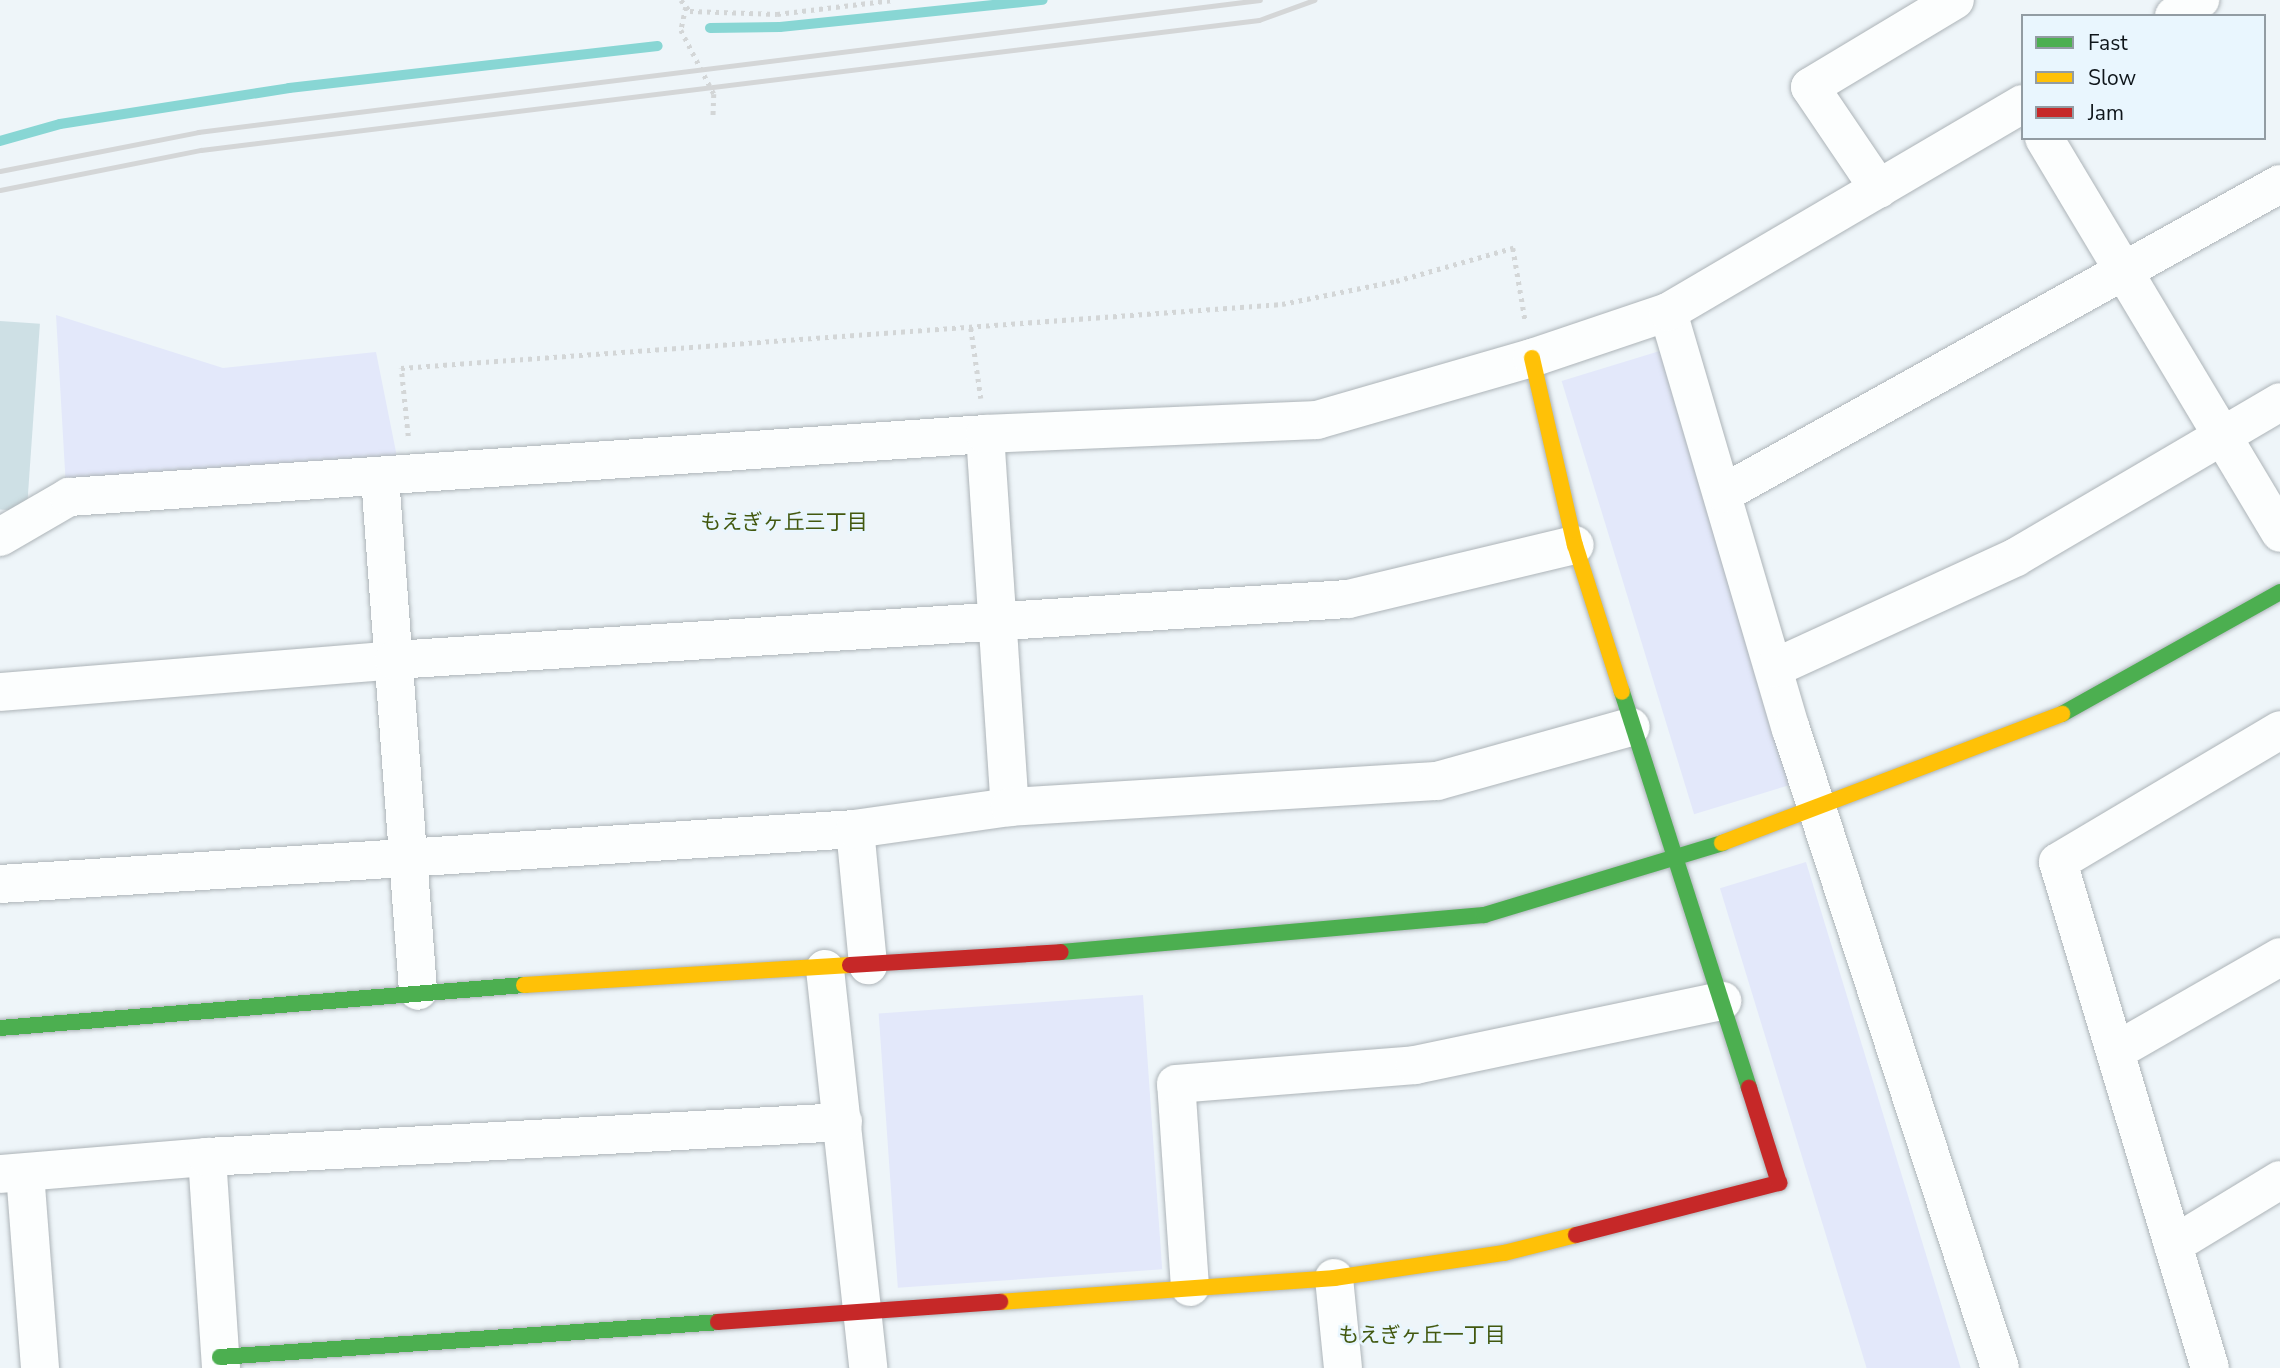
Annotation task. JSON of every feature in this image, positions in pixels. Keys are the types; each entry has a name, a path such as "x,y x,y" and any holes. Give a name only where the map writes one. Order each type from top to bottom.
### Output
{"street":[{"path":"1879,189 1810,87 1955,0"},
{"path":"2177,14 2200,0"},
{"path":"0,537 69,497 380,477 983,416 1317,420 1532,358 1668,312 2021,105"},
{"path":"2045,140 2225,433 2280,533"},
{"path":"1724,493 2128,272 2280,184"},
{"path":"1668,312 1817,809 2000,1368"},
{"path":"207,1157 221,1363 864,1308 1334,1278 1504,1253 1779,1183 1575,545 1532,358"},
{"path":"1774,668 2016,557 2280,402"},
{"path":"983,416 993,622 1010,807"},
{"path":"380,477 418,990"},
{"path":"0,692 394,660 1348,599 1575,545"},
{"path":"0,1028 418,990 825,970 1143,947 1484,915 1677,860 2055,718 2280,592"},
{"path":"0,884 409,853 855,829 1010,807 1437,781 1631,727"},
{"path":"2210,1368 2058,862 2280,730"},
{"path":"855,829 868,965"},
{"path":"2116,1051 2280,957"},
{"path":"825,970 864,1308 868,1368"},
{"path":"1190,1287 1176,1084 1415,1065 1722,1001"},
{"path":"40,1368 13,1174 207,1157 843,1122"},
{"path":"2174,1245 2280,1180"},
{"path":"1334,1278 1343,1368"}],"path":[{"path":"681,0 690,11 777,14 893,0"},
{"path":"686,6 681,30 714,94 713,117"},
{"path":"410,447 401,368 1282,304 1396,281 1513,248 1532,358"},
{"path":"971,328 983,416"}],"shaded area":[{"path":"56,315 223,368 376,352 397,457 66,488"},
{"path":"1663,350 1795,783 1694,814 1562,381"},
{"path":"1806,862 1961,1368 1867,1368 1720,888"},
{"path":"1143,995 1162,1269 898,1288 879,1013"}],"building":[{"path":"0,321 40,324 27,511 0,509"}],"waterway":[{"path":"710,28 780,27 1043,0"},
{"path":"0,141 60,124 289,88 658,46"}],"railway":[{"path":"0,171 198,132 1260,0"},
{"path":"0,190 201,150 1259,20 1314,0"}],"traffic: fast":[{"path":"2062,714 2280,592"},
{"path":"1622,692 1749,1088"},
{"path":"1061,952 1484,915 1722,843"},
{"path":"0,1028 524,985"},
{"path":"220,1357 718,1322"}],"traffic: slow":[{"path":"1532,358 1575,545 1622,692"},
{"path":"1722,843 2062,714"},
{"path":"524,985 850,965"},
{"path":"1000,1302 1334,1278 1504,1253 1576,1235"}],"traffic: jam":[{"path":"850,965 1061,952"},
{"path":"1576,1235 1779,1183 1749,1088"},
{"path":"718,1322 1000,1302"}],"district":[{"name":"もえぎヶ丘三丁目","path":"784,522"},
{"name":"もえぎヶ丘一丁目","path":"1422,1335"}]}
